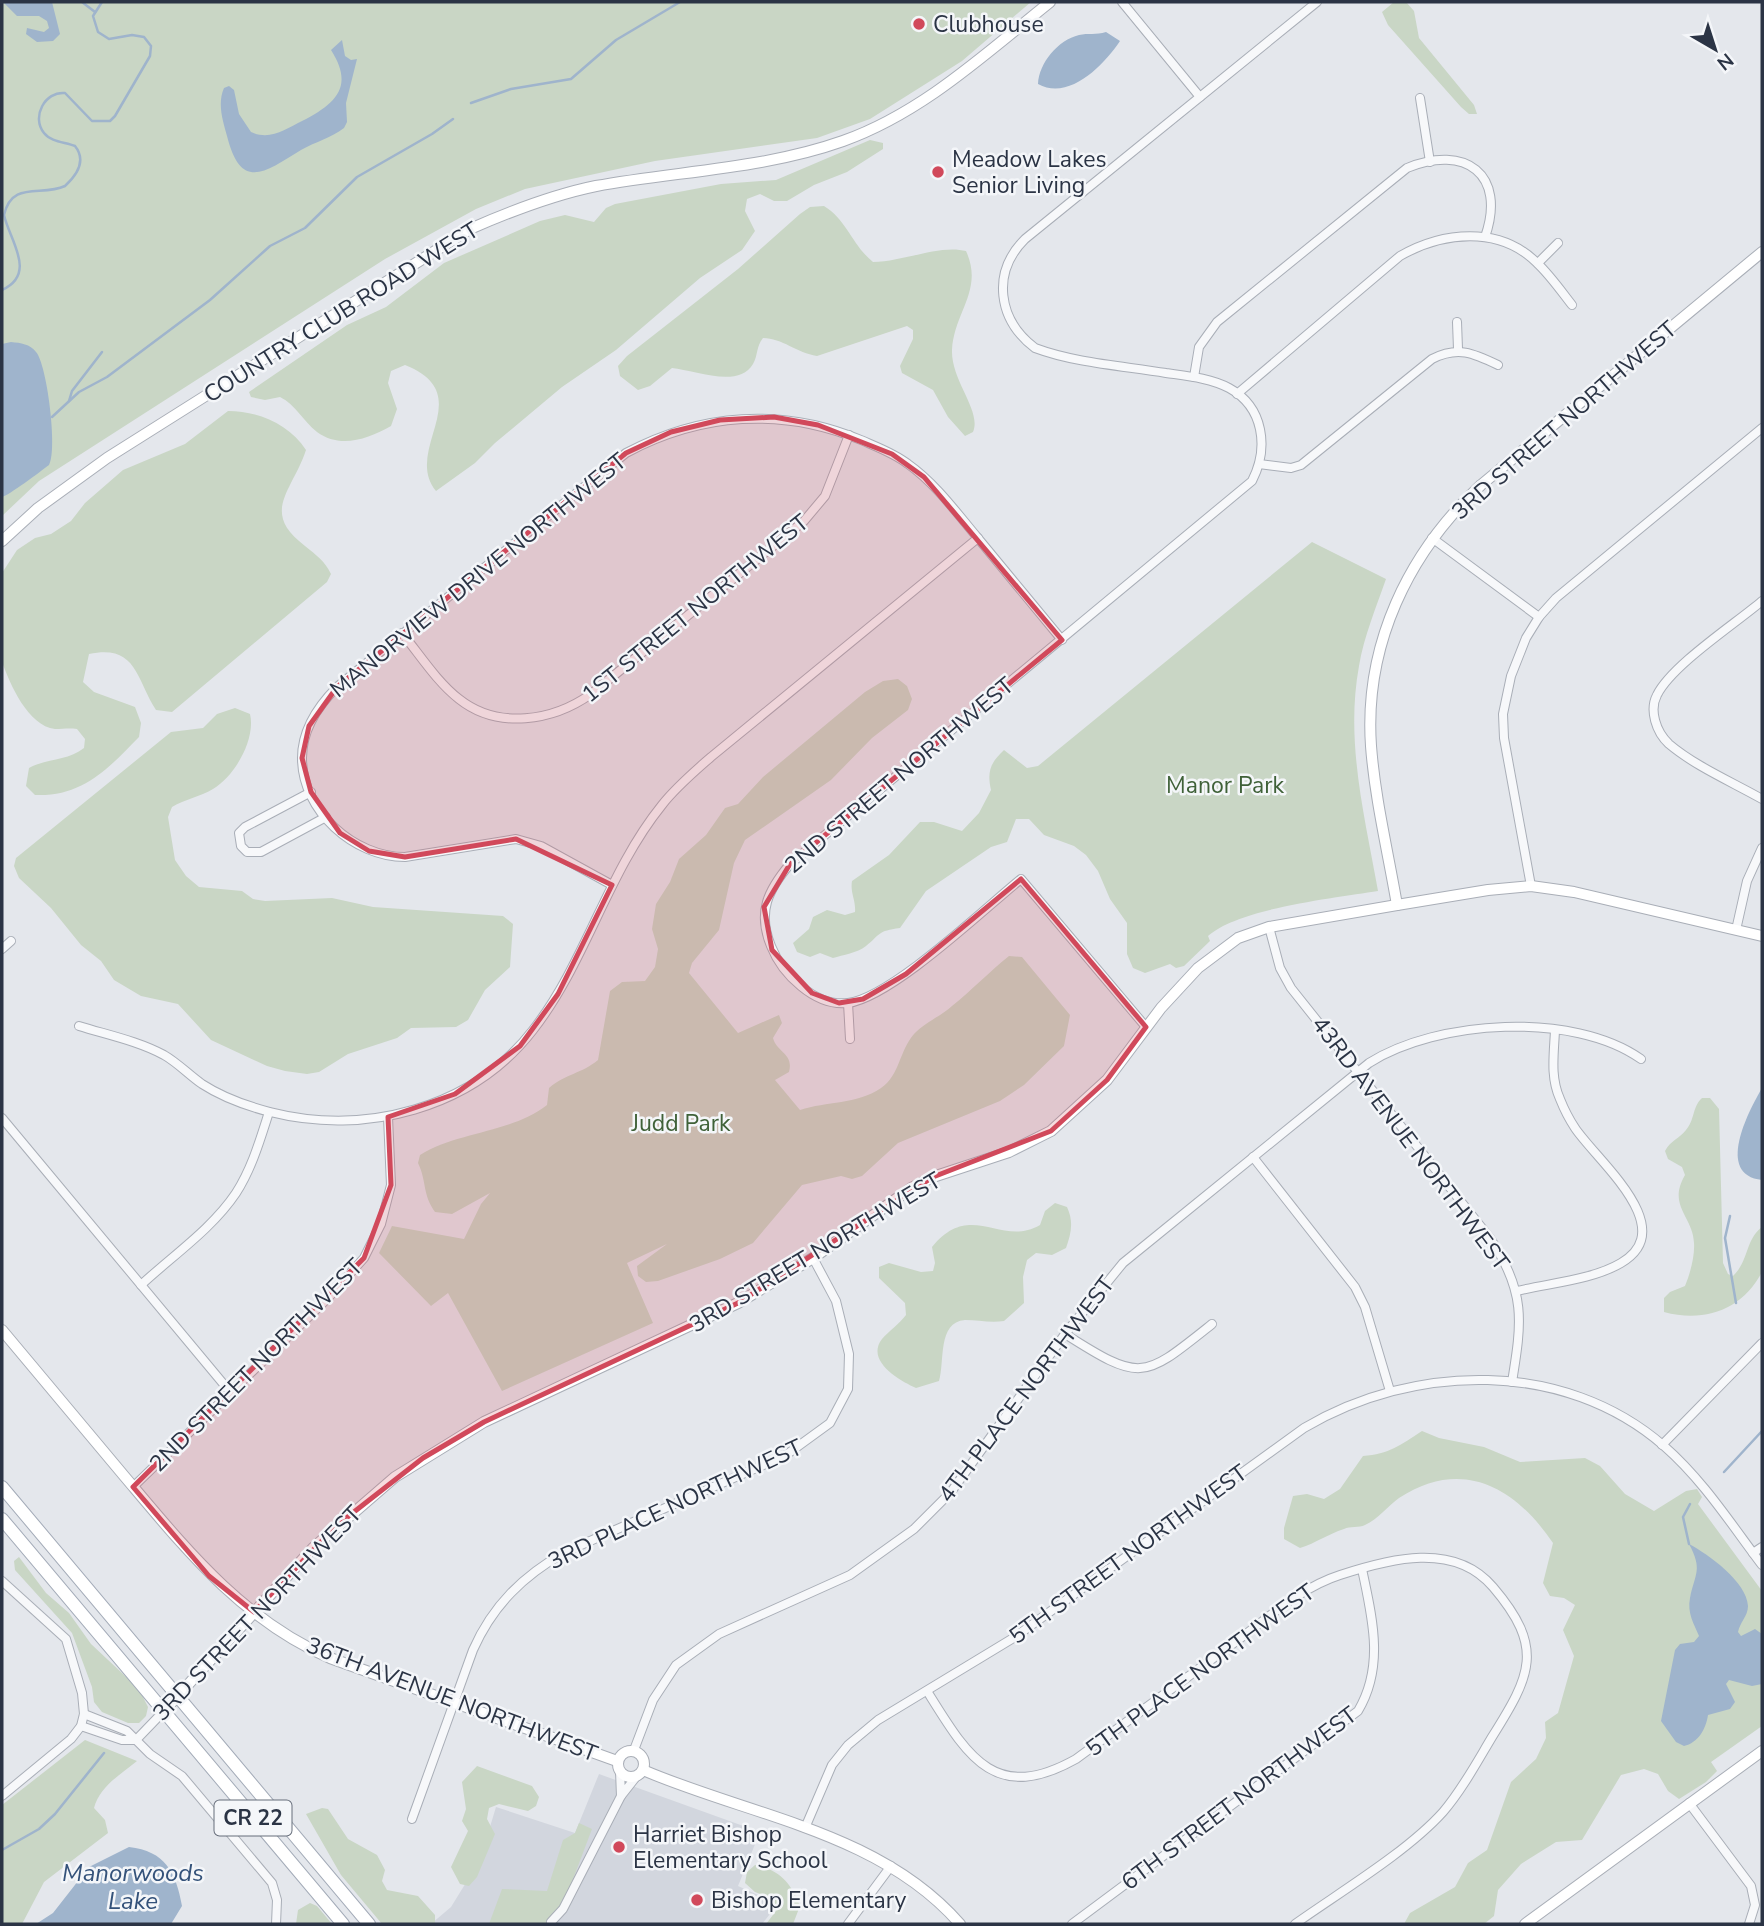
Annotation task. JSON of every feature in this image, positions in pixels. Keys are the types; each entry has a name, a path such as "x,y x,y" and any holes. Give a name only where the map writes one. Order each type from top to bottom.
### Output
{"main road":[{"name":"CR 22","path":"2,1487 369,1924"},
{"name":"CR 22","path":"2,1519 343,1924"}],"street":[{"name":"COUNTRY CLUB ROAD WEST","path":"2,541 38,508 107,458 470,229 535,202 595,187 775,159 845,141 905,112 936,92 1049,2"},
{"path":"1122,2 1200,97"},
{"path":"1317,2 1025,239 1010,256 1002,288 1005,312 1010,322 1035,348 1194,377 1237,394 1250,406 1259,422 1262,443 1259,464 1290,468 1301,465 1432,359 1458,349 1498,365"},
{"path":"1420,98 1430,162"},
{"path":"1194,377 1202,340 1217,322 1392,177 1418,164 1466,164 1488,184 1493,207 1485,237"},
{"path":"1237,394 1400,256 1431,241 1450,237 1485,237 1516,248 1538,263 1572,305"},
{"path":"1538,263 1558,243"},
{"name":"3RD STREET NORTHWEST","path":"136,1740 336,1526 396,1477 453,1438 689,1328 813,1258 913,1187 933,1177 1009,1152 1051,1131 1107,1080 1146,1027 1214,953 1238,938 1269,927 1397,905 1374,776 1371,704 1379,653 1388,621 1416,561 1432,538 1481,485 1762,253"},
{"path":"1457,321 1458,349"},
{"name":"MANORVIEW DRIVE NORTHWEST","path":"612,885 541,846 516,839 405,857 387,857 353,842 326,817 311,792 302,758 305,738 314,715 337,687 606,467 648,441 696,425 747,417 796,420 849,435 908,464 978,538 1062,640"},
{"path":"1531,886 1504,738 1503,715 1519,653 1539,617 1556,598 1762,428"},
{"name":"1ST STREET NORTHWEST","path":"402,633 451,692 474,709 517,718 559,712 591,694 804,521 825,496 849,435"},
{"name":"2ND STREET NORTHWEST","path":"848,1003 828,1001 811,993 782,965 767,937 764,907 768,894 790,864 1246,488 1259,464"},
{"path":"79,1026 148,1047 165,1055 213,1090 269,1112 341,1121 388,1117 455,1094 499,1065 520,1046 558,994 612,885 647,825 689,777 978,538"},
{"path":"1432,538 1539,617"},
{"path":"1762,601 1671,676 1656,698 1654,707 1658,728 1670,744 1762,799"},
{"path":"311,792 245,827 239,833 241,846 247,852 261,852 326,817"},
{"path":"1736,930 1747,881 1762,848"},
{"path":"850,1040 848,1003 863,999 895,982 1021,879 1146,1027"},
{"path":"1397,905 1531,886 1574,892 1762,936"},
{"name":"43RD AVENUE NORTHWEST","path":"1269,927 1284,978 1490,1238 1507,1265 1517,1291 1521,1326 1512,1382"},
{"path":"2,949 11,942"},
{"name":"4TH PLACE NORTHWEST","path":"634,1750 661,1683 684,1658 719,1634 850,1575 894,1545 932,1513 972,1465 1065,1334 1123,1263 1358,1071 1385,1053 1415,1042 1499,1025 1555,1030 1609,1042 1641,1059"},
{"path":"1517,1291 1619,1265 1636,1251 1643,1232 1642,1220 1632,1199 1575,1128 1559,1097 1553,1067 1555,1030"},
{"path":"141,1285 212,1221 235,1195 254,1156 269,1112"},
{"name":"2ND STREET NORTHWEST","path":"134,1487 327,1299 374,1241 391,1185 388,1117"},
{"path":"2,1118 232,1393"},
{"path":"1253,1157 1355,1287 1365,1307 1390,1391"},
{"name":"3RD PLACE NORTHWEST","path":"411,1819 482,1629 510,1591 530,1574 565,1552 786,1455 830,1423 848,1389 849,1354 839,1310 813,1258"},
{"path":"1065,1334 1116,1365 1137,1371 1164,1363 1212,1324"},
{"name":"36TH AVENUE NORTHWEST","path":"2,1330 209,1576 254,1612 315,1651 618,1766 626,1777 640,1773 805,1828 891,1866 929,1893 960,1924"},
{"path":"1662,1445 1762,1343"},
{"name":"5TH STREET NORTHWEST","path":"805,1828 832,1765 878,1720 1060,1606 1285,1439 1328,1415 1390,1391 1443,1380 1472,1378 1512,1382"},
{"path":"1512,1382 1564,1392 1588,1401 1628,1421 1662,1445 1696,1478 1762,1565"},
{"path":"1754,1553 1762,1547"},
{"name":"5TH PLACE NORTHWEST","path":"927,1691 954,1735 978,1760 1006,1776 1021,1779 1040,1776 1076,1759 1316,1586 1362,1569 1405,1559 1435,1556 1467,1567 1490,1583 1524,1636 1527,1664 1520,1694 1443,1812 1412,1840 1296,1924"},
{"name":"6TH STREET NORTHWEST","path":"1072,1924 1358,1711 1371,1683 1375,1653 1372,1618 1362,1569"},
{"path":"2,1581 66,1639 82,1693 84,1714 81,1726 71,1739 2,1796"},
{"path":"84,1714 124,1729 148,1753 193,1786 268,1877 277,1900 276,1924"},
{"path":"81,1726 122,1740 136,1740"},
{"name":"36TH AVENUE NORTHWEST","path":"618,1766 624,1753 634,1750 644,1761 640,1773"},
{"path":"1525,1924 1762,1751"},
{"path":"618,1766 621,1796"},
{"path":"551,1922 563,1909 621,1796 640,1773"},
{"path":"1689,1803 1751,1886 1755,1905 1749,1924"},
{"path":"848,1924 891,1866"}],"highlighted area":[{"path":"774,417 818,425 892,454 924,477 1062,640 790,864 764,907 772,950 812,993 839,1003 863,999 906,974 1021,879 1146,1027 1107,1080 1051,1131 933,1177 738,1303 484,1422 423,1458 336,1526 254,1612 209,1576 133,1487 364,1258 391,1185 388,1117 455,1094 520,1046 558,994 612,885 516,839 405,857 369,851 340,833 311,792 302,758 309,726 337,687 626,453 671,432 720,420"}],"shaded area":[{"name":"Harriet Bishop Elementary School","path":"599,1774 760,1832 738,1886 778,1904 762,1924 431,1924 451,1907 480,1860 496,1807 575,1833"}],"green space":[{"path":"2,2 1031,2 962,61 870,119 817,138 655,161 525,189 476,209 385,259 39,481 2,516"},
{"path":"1394,2 1406,2 1414,11 1419,38 1474,105 1477,114 1469,114 1461,107 1388,25 1382,12"},
{"path":"870,140 883,143 883,149 847,172 814,185 787,201 774,201 760,194 747,199 745,211 755,231 742,250 700,278 616,350 562,387 475,463 436,491 428,475 427,458 439,407 437,391 426,377 405,365 391,371 388,383 397,409 391,426 364,438 344,441 326,437 317,432 291,404 280,397 265,400 251,397 249,392 347,325 386,307 444,263 540,221 565,215 594,222 606,208 615,204 721,184 776,180"},
{"path":"824,206 838,218 873,262 933,251 966,251 972,278 952,350 956,373 973,415 973,432 965,436 948,417 933,390 902,373 900,366 913,339 913,330 907,326 817,356 777,340 763,338 753,364 738,375 727,377 672,368 650,386 638,390 620,376 618,366 627,356 738,269 800,214 810,207"},
{"path":"228,411 261,416 282,426 306,450 283,501 282,512 284,523 292,534 329,569 331,574 327,582 172,712 156,710 139,676 126,659 105,652 89,654 83,682 94,692 135,707 141,723 139,737 93,779 67,791 35,795 26,786 29,768 78,752 84,748 85,739 77,729 55,729 36,720 15,692 2,662 2,573 17,550 71,521 85,503 123,470 185,444"},
{"name":"Manor Park","path":"1312,542 1386,579 1361,655 1354,723 1358,779 1378,891 1314,901 1242,918 1222,926 1208,936 1210,941 1184,966 1176,968 1170,964 1145,973 1133,968 1127,954 1127,923 1110,899 1098,871 1086,855 1074,846 1044,835 1029,819 1016,819 1007,842 991,847 926,891 900,928 883,932 866,946 833,958 820,953 810,957 797,952 793,943 809,929 813,917 827,910 845,915 855,912 852,881 889,855 920,822 934,822 962,831 979,813 991,790 991,768 1004,750 1027,768 1038,766"},
{"name":"Judd Park","path":"898,679 907,686 912,699 908,710 872,738 831,780 745,840 734,863 719,930 692,963 689,973 738,1033 779,1015 782,1023 773,1038 787,1057 790,1066 789,1072 775,1080 800,1110 852,1100 881,1088 896,1070 914,1034 948,1010 1009,956 1022,957 1070,1015 1064,1046 1024,1085 1000,1101 898,1143 862,1176 852,1179 841,1176 802,1185 753,1243 720,1259 658,1281 646,1282 638,1276 637,1266 667,1244 627,1263 653,1323 502,1391 448,1293 431,1306 379,1253 392,1226 464,1239 481,1204 490,1193 452,1214 435,1212 428,1199 418,1163 420,1155 451,1141 501,1127 533,1114 547,1105 549,1088 598,1060 610,991 622,982 645,981 655,967 658,949 652,929 656,904 670,882 679,859 706,835 725,808 738,804 763,777 865,692 883,681"},
{"path":"235,708 250,714 251,724 247,745 236,766 213,789 172,807 168,817 175,860 186,876 199,887 242,891 253,899 265,901 332,898 373,907 503,916 513,924 510,967 485,990 468,1020 456,1027 411,1028 397,1038 348,1054 319,1072 307,1074 267,1066 211,1040 178,1004 141,996 114,980 101,961 81,945 51,908 19,878 14,866 16,858 171,732 203,728 217,714"},
{"path":"1702,1098 1710,1098 1719,1109 1723,1263 1728,1274 1733,1276 1742,1264 1753,1238 1762,1227 1762,1272 1754,1285 1733,1304 1707,1314 1679,1315 1664,1312 1664,1298 1670,1292 1685,1286 1692,1265 1694,1243 1690,1225 1680,1203 1680,1186 1685,1175 1682,1167 1668,1159 1665,1151 1689,1126"},
{"path":"1055,1203 1067,1207 1069,1212 1071,1228 1068,1243 1066,1248 1052,1255 1036,1253 1027,1260 1023,1277 1024,1303 1004,1321 956,1322 946,1335 939,1381 916,1388 887,1369 878,1355 878,1347 882,1339 906,1315 905,1303 879,1278 879,1267 889,1263 921,1272 933,1271 935,1263 932,1247 946,1233 973,1225 1026,1231 1040,1225 1045,1211"},
{"path":"1422,1431 1439,1438 1484,1447 1520,1462 1585,1458 1600,1466 1625,1494 1654,1511 1686,1491 1697,1489 1702,1497 1698,1504 1762,1591 1762,1726 1711,1762 1717,1771 1706,1782 1679,1799 1668,1791 1658,1774 1644,1769 1621,1775 1582,1840 1556,1842 1521,1864 1498,1890 1494,1916 1484,1924 1404,1924 1410,1913 1455,1887 1468,1863 1487,1850 1511,1782 1536,1759 1546,1738 1545,1722 1558,1713 1574,1656 1563,1630 1575,1605 1564,1598 1550,1596 1543,1583 1553,1543 1538,1523 1504,1493 1465,1479 1444,1480 1422,1486 1399,1498 1365,1525 1346,1528 1300,1548 1284,1539 1284,1528 1293,1496 1307,1494 1324,1499 1340,1489 1363,1456 1388,1451"},
{"path":"19,1557 46,1593 69,1613 91,1644 139,1689 148,1707 146,1716 139,1723 128,1723 102,1712 94,1702 92,1687 72,1633 15,1570 14,1561"},
{"path":"85,1740 137,1761 111,1782 97,1800 94,1808 105,1820 108,1833 44,1882 22,1924 2,1924 2,1805"},
{"path":"477,1766 532,1786 539,1797 536,1806 528,1811 499,1804 489,1808 487,1819 495,1834 477,1877 469,1886 460,1884 451,1867 468,1831 462,1821 466,1809 462,1782"},
{"path":"322,1808 328,1809 348,1839 377,1855 385,1870 382,1881 387,1890 418,1896 435,1915 435,1924 382,1924 341,1875 306,1814"},
{"path":"579,1823 592,1829 556,1924 489,1924 502,1889 547,1891 563,1840 575,1833"},
{"path":"755,1865 778,1874 793,1891 800,1906 793,1924 766,1924 776,1911 770,1898 755,1892 745,1883 747,1872"},
{"path":"310,1903 317,1906 332,1924 296,1924 298,1910"}],"water":[{"path":"3,2 52,2 60,34 53,41 37,42 26,34 27,28 44,32 49,28 47,21 39,16 17,16"},
{"path":"1106,32 1120,41 1095,70 1062,88 1038,84 1042,68 1057,47 1079,35"},
{"path":"342,40 345,56 351,60 357,59 346,103 347,122 344,128 265,170 247,171 239,165 222,118 224,88 229,86 234,90 239,114 251,132 271,135 284,130 314,115 338,93 341,74 331,50"},
{"path":"11,342 31,347 40,360 47,389 52,443 49,465 2,497 2,344"},
{"path":"1762,1088 1762,1180 1748,1176 1740,1167 1738,1155 1743,1126"},
{"path":"1689,1544 1734,1578 1746,1597 1748,1610 1738,1632 1741,1636 1755,1629 1762,1634 1762,1684 1752,1686 1729,1680 1726,1684 1735,1702 1730,1709 1708,1715 1700,1735 1684,1746 1676,1742 1661,1721 1675,1650 1680,1644 1694,1642 1699,1636 1689,1609 1697,1566"},
{"name":"Manorwoods Lake","path":"129,1847 152,1853 167,1865 172,1873 182,1906 171,1924 36,1924 53,1913 89,1867"}],"waterway":[{"path":"82,2 95,12"},
{"path":"2,290 13,283 20,266 4,215 8,204 20,193 65,186 79,168 80,157 75,146 54,140 40,127 42,106 51,96 65,93 92,121 110,121 150,56 151,46 144,37 132,35 109,39 98,32 93,16 102,2"},
{"path":"471,103 511,89 571,79 616,40 680,2"},
{"path":"52,417 79,392 107,377 210,300 270,246 305,228 357,177 453,119"},
{"path":"69,401 72,391 102,352"},
{"path":"1730,1216 1725,1238 1736,1303"},
{"path":"1724,1472 1762,1431"},
{"path":"1689,1544 1683,1517 1690,1504"},
{"path":"2,1850 39,1829 55,1814 104,1753"}],"place":[{"name":"Clubhouse","path":"919,24"},
{"name":"Meadow Lakes Senior Living","path":"938,172"},
{"name":"Harriet Bishop Elementary School","path":"619,1847"},
{"name":"Bishop Elementary","path":"697,1900"}]}
